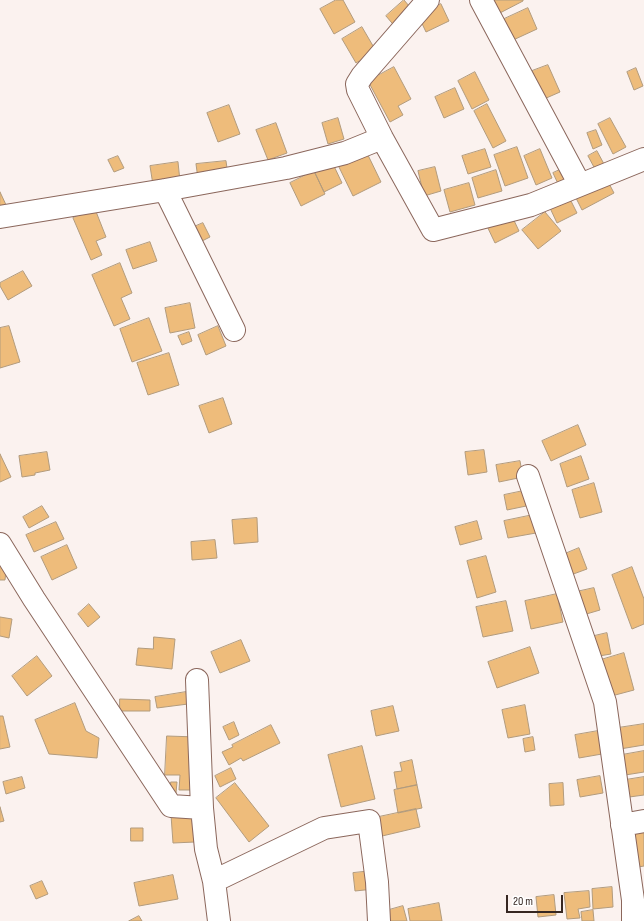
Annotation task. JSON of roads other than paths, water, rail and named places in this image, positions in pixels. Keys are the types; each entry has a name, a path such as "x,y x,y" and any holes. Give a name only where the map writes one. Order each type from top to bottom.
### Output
{"street":[{"path":"428,0 362,76 357,84 358,90 382,138 433,230 530,205 644,159"},
{"path":"481,0 580,185"},
{"path":"0,217 165,190 308,162 345,154 382,138"},
{"path":"165,190 234,330"},
{"path":"528,476 605,702 633,900 633,921"},
{"path":"0,544 34,599 171,806 202,808"},
{"path":"197,680 202,808 206,849 214,880 219,921"},
{"path":"214,880 324,828 369,820 377,882 380,921"},
{"path":"622,825 644,821"}]}
